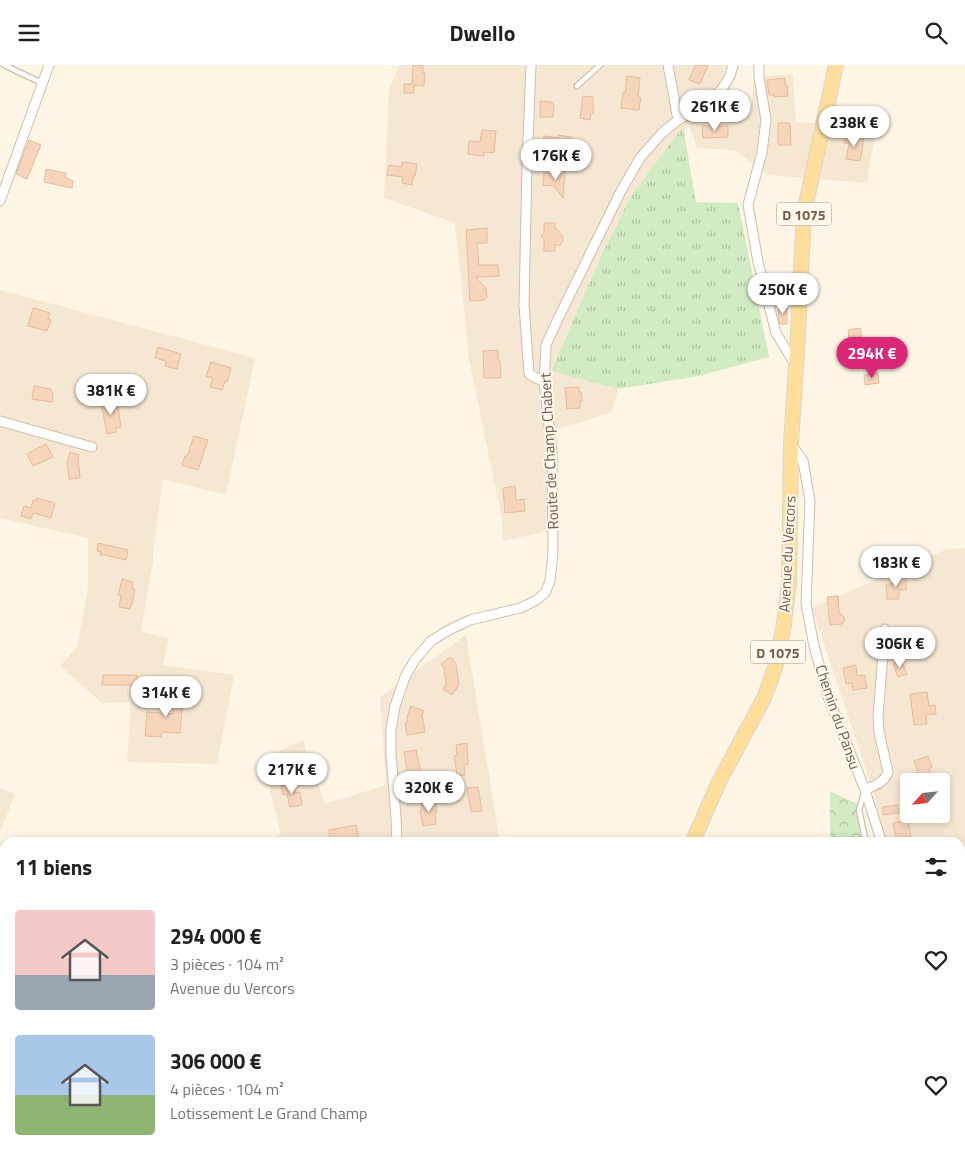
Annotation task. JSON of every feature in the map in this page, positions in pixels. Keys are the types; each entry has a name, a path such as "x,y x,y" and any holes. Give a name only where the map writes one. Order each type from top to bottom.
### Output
{"main road":[{"name":"D 1075","path":"796,366 804,213 836,65"},
{"name":"Avenue du Vercors","path":"695,837 719,782 764,698 775,668 783,631 789,583 790,443 796,366"}],"street":[{"path":"0,201 49,65"},
{"path":"531,65 524,305 529,373 544,382"},
{"path":"668,65 678,120"},
{"name":"Route de Champ Chabert","path":"396,837 391,730 395,706 405,677 414,661 431,641 449,630 470,620 520,608 535,601 545,593 550,581 553,553 552,451 544,382 546,345 621,191 640,158 662,133 678,120 707,103 722,89 730,76 733,65"},
{"path":"758,65 766,120 762,152 748,205 758,262 776,333 796,366"},
{"path":"0,421 92,447"},
{"name":"Chemin du Pansu","path":"790,443 803,461 810,499 806,604 814,646 829,699 865,790 880,837"},
{"path":"865,790 880,783 888,772 879,732 878,717 885,629"}],"lane":[{"path":"4,65 42,83"},
{"path":"577,86 600,65"},
{"path":"865,790 859,810 865,837"}],"shaded area":[{"path":"399,65 727,65 715,111 751,115 754,77 793,74 796,122 876,128 867,183 768,175 734,150 697,148 689,125 631,196 601,256 551,370 618,389 612,412 555,430 557,529 503,541 502,520 469,359 455,223 384,198 389,90"},
{"path":"0,290 255,358 226,495 163,479 153,561 141,632 169,638 163,665 234,675 217,764 127,762 131,702 102,703 60,666 77,647 88,587 88,538 0,518"},
{"path":"965,548 965,837 883,837 874,794 812,608 947,549"},
{"path":"466,635 499,837 275,837 281,835 262,759 303,740 325,804 386,785 380,697"},
{"path":"0,788 15,794 0,833"}],"green space":[{"path":"683,127 696,202 738,203 769,357 699,376 618,389 551,371 601,256 631,196"},
{"path":"830,791 857,804 865,837 830,837"}],"building":[{"path":"413,65 423,66 423,73 425,73 424,86 414,85 414,93 404,93 404,84 412,84"},
{"path":"695,65 708,65 700,84 689,80"},
{"path":"627,76 640,78 638,97 641,98 639,110 621,108"},
{"path":"785,78 788,96 774,97 774,95 769,95 767,80"},
{"path":"583,96 593,97 593,113 591,113 590,120 580,118"},
{"path":"540,101 551,102 554,105 553,117 540,117"},
{"path":"778,123 790,123 791,145 778,145"},
{"path":"702,126 728,126 728,137 703,138"},
{"path":"482,130 496,131 494,153 484,152 484,156 468,154 469,141 480,142"},
{"path":"558,135 571,137 569,151 562,150 561,155 551,154 551,150 542,149 544,136 558,138"},
{"path":"846,135 864,138 860,161 846,159 849,144 844,143"},
{"path":"29,140 41,145 27,179 16,174"},
{"path":"402,162 417,164 412,185 402,183 403,177 387,175 389,165 402,167"},
{"path":"46,169 66,173 65,177 73,181 72,188 44,182"},
{"path":"554,171 565,171 563,198 554,186 543,185 544,173 554,174"},
{"path":"544,223 555,223 555,227 563,236 563,241 560,245 555,245 555,251 544,251 544,239 541,236 544,233"},
{"path":"487,228 487,243 477,243 479,265 498,265 499,276 476,277 486,288 487,297 484,300 470,301 466,230"},
{"path":"779,307 787,307 787,324 780,324 778,317"},
{"path":"33,308 50,313 48,319 51,320 47,331 28,326"},
{"path":"860,328 863,347 850,349 848,330"},
{"path":"158,347 181,354 177,369 165,366 166,361 155,358"},
{"path":"498,350 501,378 484,378 483,351"},
{"path":"211,362 231,368 227,382 225,381 222,390 210,387 213,378 206,376"},
{"path":"878,373 879,383 865,385 864,375"},
{"path":"34,386 51,389 53,393 52,402 32,399"},
{"path":"579,387 582,401 580,401 580,408 567,409 565,388"},
{"path":"114,400 115,406 118,406 121,427 116,428 116,432 107,434 101,402"},
{"path":"194,436 208,440 198,470 182,465"},
{"path":"46,444 53,457 33,466 27,454"},
{"path":"70,452 79,455 80,478 69,479 67,463"},
{"path":"515,486 516,500 524,499 525,511 505,513 503,488"},
{"path":"37,498 55,503 51,518 33,513 31,519 21,516 24,506 31,508 33,500 36,501"},
{"path":"98,543 128,550 126,560 100,555 101,552 97,551"},
{"path":"906,577 906,590 899,590 899,599 887,599 886,584 893,584 893,578"},
{"path":"122,579 133,582 132,589 135,589 130,609 119,607 121,595 118,595"},
{"path":"838,596 839,613 845,620 842,624 830,625 827,597"},
{"path":"926,632 927,653 910,654 909,639 912,639 912,633"},
{"path":"450,657 456,663 459,685 452,695 443,689 446,684 444,668 441,664"},
{"path":"901,660 907,674 898,677 893,664"},
{"path":"856,665 857,676 865,675 867,688 853,690 852,683 846,684 843,668"},
{"path":"103,675 137,675 137,685 102,685"},
{"path":"174,687 184,688 180,733 162,732 161,737 145,736 147,712 173,714"},
{"path":"927,692 929,706 935,705 936,714 926,715 927,724 914,725 910,694"},
{"path":"411,706 424,711 422,715 425,732 407,735 405,723 407,723"},
{"path":"467,743 468,764 464,765 465,775 457,776 454,756 457,755 456,745"},
{"path":"416,750 421,774 408,776 404,752"},
{"path":"928,756 932,767 929,768 930,773 915,773 918,772 914,761"},
{"path":"294,784 295,793 300,792 302,805 290,807 287,794 283,795 281,786"},
{"path":"478,787 482,811 471,812 467,788"},
{"path":"435,800 436,824 423,826 420,810 422,809 421,802"},
{"path":"898,805 899,813 883,815 883,807"},
{"path":"893,823 909,823 911,837 896,837"},
{"path":"356,825 359,837 330,837 329,830"}]}
